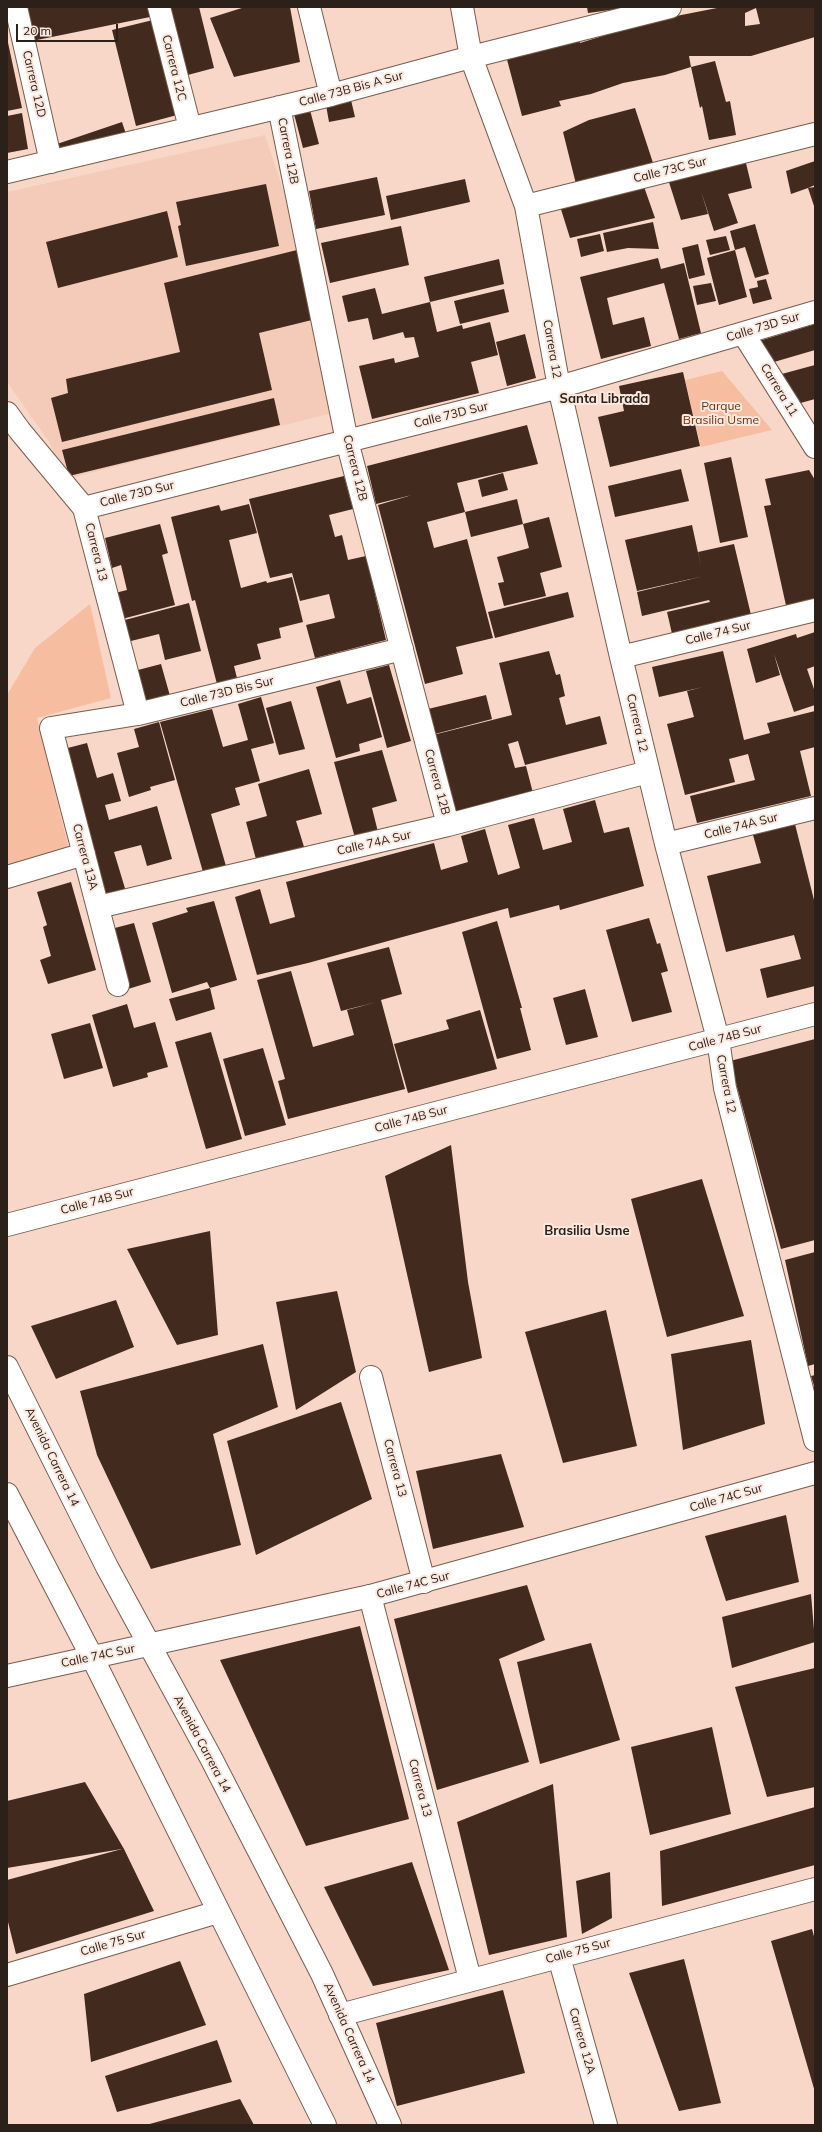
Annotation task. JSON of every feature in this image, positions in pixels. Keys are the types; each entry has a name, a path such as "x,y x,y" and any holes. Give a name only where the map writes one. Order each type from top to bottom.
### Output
{"street":[{"name":"Carrera 12D","path":"16,7 51,162"},
{"name":"Carrera 12C","path":"159,7 190,128"},
{"path":"309,7 331,95"},
{"name":"Carrera 12","path":"462,7 471,57 526,206 558,387 621,657 666,844 718,1039 724,1088 815,1440"},
{"name":"Calle 73B Bis A Sur","path":"7,172 331,95 471,57 667,7"},
{"name":"Carrera 12B","path":"279,107 347,441 448,826"},
{"name":"Calle 73C Sur","path":"526,206 815,134"},
{"name":"Calle 73D Sur","path":"84,508 558,387 815,312"},
{"name":"Carrera 11","path":"743,333 815,447"},
{"name":"Carrera 13","path":"7,413 20,431 84,508 138,714"},
{"name":"Calle 74 Sur","path":"621,657 815,610"},
{"name":"Calle 73D Bis Sur","path":"51,728 138,714 402,649"},
{"name":"Carrera 13A","path":"51,728 118,985"},
{"name":"Calle 74A Sur","path":"98,907 448,826 648,772"},
{"name":"Calle 74A Sur","path":"666,844 815,808"},
{"path":"7,877 84,854"},
{"name":"Calle 74B Sur","path":"7,1225 815,1014"},
{"name":"Avenida Carrera 14","path":"7,1367 106,1567 211,1758 322,1974 390,2125"},
{"name":"Carrera 13","path":"371,1377 424,1582"},
{"name":"Calle 74C Sur","path":"7,1676 370,1596 815,1473"},
{"path":"7,1494 92,1657 325,2125"},
{"name":"Carrera 13","path":"370,1596 470,1979"},
{"name":"Calle 75 Sur","path":"340,2015 470,1979 815,1889"},
{"name":"Calle 75 Sur","path":"7,1975 218,1912"},
{"name":"Carrera 12A","path":"558,1957 606,2125"}],"shaded area":[{"path":"265,135 302,247 337,412 65,479 50,443 7,382 7,192"}],"green space":[{"name":"Parque Brasilia Usme","path":"722,371 772,430 701,447 685,380"},
{"path":"90,604 111,698 37,718 71,858 7,877 7,695 35,648"}],"building":[{"path":"24,7 148,7 150,17 32,41"},
{"path":"173,7 199,7 214,68 184,76 166,9"},
{"path":"245,7 290,7 300,62 234,77 210,18"},
{"path":"587,7 625,7 625,8 588,13"},
{"path":"722,7 815,7 815,37 751,56 689,56 691,67 665,75 623,83 591,94 559,101 561,106 522,116 505,52 577,35 580,43 651,21","holes":["756,8 760,24 745,26 745,13"]},
{"path":"153,20 177,115 136,126 112,30"},
{"path":"7,38 22,108 7,111"},
{"path":"715,61 726,102 730,101 736,135 709,140 702,106 700,108 691,67"},
{"path":"351,100 355,117 329,122 326,105"},
{"path":"635,108 655,169 577,188 563,132 589,120"},
{"path":"310,110 319,144 303,148 294,114"},
{"path":"22,113 28,149 7,153 7,116"},
{"path":"122,122 126,134 54,153 54,145"},
{"path":"745,159 752,188 728,194 738,223 714,231 701,191 708,214 681,220 667,176"},
{"path":"815,161 815,185 791,194 786,171"},
{"path":"377,177 385,215 316,229 309,191"},
{"path":"465,179 470,202 391,220 386,196"},
{"path":"642,181 655,218 570,238 559,203"},
{"path":"266,184 279,246 186,266 178,226 181,225 176,202"},
{"path":"815,187 815,209 808,188"},
{"path":"167,211 178,257 58,288 46,242"},
{"path":"653,222 659,249 628,248 607,252 603,233"},
{"path":"755,224 769,274 755,278 745,247 735,250 730,231"},
{"path":"401,226 409,265 330,283 321,243"},
{"path":"600,234 604,251 581,257 577,239"},
{"path":"726,236 730,250 710,255 706,240"},
{"path":"698,244 705,275 689,279 682,248"},
{"path":"297,250 316,319 259,333 272,390 62,442 51,398 68,393 66,379 180,352 164,283"},
{"path":"735,250 747,297 719,305 707,258"},
{"path":"658,258 661,269 684,263 701,333 679,339 664,283 607,298 613,325 644,317 651,346 601,359 580,277"},
{"path":"499,259 504,284 430,302 424,277"},
{"path":"766,279 772,299 753,304 749,289 758,287 757,281"},
{"path":"711,283 716,301 697,305 693,286"},
{"path":"375,288 382,314 430,302 437,332 462,325 463,329 490,322 498,355 471,362 479,393 372,419 359,366 394,358 395,363 419,357 414,337 405,338 403,332 373,340 368,318 348,322 342,296"},
{"path":"504,289 509,312 460,324 454,301"},
{"path":"815,324 815,350 774,362 759,341"},
{"path":"525,334 536,378 507,386 496,342"},
{"path":"815,365 815,399 797,404 778,375"},
{"path":"683,372 700,446 610,467 598,417 624,411 619,386"},
{"path":"274,398 280,425 69,476 62,450"},
{"path":"527,425 538,464 457,483 465,512 427,522 434,548 467,539 493,638 456,647 463,674 425,684 378,505 412,495 376,504 367,466"},
{"path":"731,457 748,537 720,543 704,463"},
{"path":"681,469 689,501 615,517 608,486"},
{"path":"809,470 815,480 815,604 787,610 764,506 771,505 765,479"},
{"path":"503,473 508,490 482,497 478,480"},
{"path":"344,476 353,509 329,515 335,537 342,535 348,560 366,556 386,640 315,658 306,625 335,618 329,594 300,601 292,573 270,578 249,499"},
{"path":"517,499 523,524 471,537 465,512"},
{"path":"249,504 257,533 229,540 241,588 266,581 267,583 292,577 303,622 279,628 281,638 257,644 261,659 234,666 237,678 217,684 195,600 192,601 171,517 219,505 221,511"},
{"path":"549,517 562,567 540,573 546,596 504,606 498,583 504,582 497,557 529,548 523,524"},
{"path":"160,524 168,553 162,555 175,605 122,619 115,593 127,590 121,565 112,568 105,538"},
{"path":"692,525 702,571 698,552 734,544 752,619 673,638 667,612 710,602 709,600 642,616 637,592 704,576 637,591 625,540"},
{"path":"568,592 574,617 495,638 488,612"},
{"path":"189,603 201,651 165,660 159,634 127,642 121,621"},
{"path":"815,632 815,666 807,669 815,692 815,705 794,712 774,654 780,675 756,683 747,649 796,634 797,638"},
{"path":"549,651 556,675 560,674 565,696 559,698 566,725 600,716 607,744 525,765 518,741 508,744 515,768 526,766 533,793 453,813 433,735 512,715 499,663"},
{"path":"723,651 744,740 770,733 767,723 815,711 815,747 800,751 811,796 697,823 690,796 755,780 748,754 729,759 735,782 685,795 667,724 694,717 687,691 703,687 659,697 652,667"},
{"path":"161,664 170,696 146,702 138,670"},
{"path":"389,665 411,741 387,748 366,671"},
{"path":"340,680 347,704 371,697 382,737 359,744 360,751 336,758 316,687"},
{"path":"486,695 492,719 435,734 428,709"},
{"path":"261,697 274,743 251,749 260,781 235,788 240,805 211,814 228,873 205,879 160,722 212,709 223,747 248,740 238,704"},
{"path":"291,701 305,749 279,755 266,708"},
{"path":"159,722 175,780 150,787 151,790 129,797 117,753 139,747 134,729"},
{"path":"87,743 97,778 113,773 121,801 105,805 109,820 157,806 172,859 147,866 141,845 114,852 127,895 103,902 60,750"},
{"path":"382,750 397,801 372,808 378,832 355,838 334,762"},
{"path":"309,769 322,814 296,821 305,850 257,863 246,822 267,816 258,784"},
{"path":"595,800 604,833 629,827 644,886 560,910 559,905 510,918 508,908 308,963 257,975 235,897 260,889 270,924 295,917 286,882 434,843 441,870 468,862 461,836 485,829 498,875 520,868 508,825 534,818 543,850 572,842 563,809"},
{"path":"795,824 815,904 815,986 767,998 760,969 801,959 794,935 726,952 707,876 761,863 753,835"},
{"path":"71,882 96,970 48,984 40,960 51,956 43,927 47,925 37,892"},
{"path":"214,901 237,980 210,988 207,982 172,993 152,923 188,912 186,908"},
{"path":"649,918 657,944 660,943 668,971 661,973 672,1012 632,1022 606,930"},
{"path":"497,921 522,1008 520,1008 531,1050 497,1059 462,932"},
{"path":"134,923 151,982 128,989 111,929"},
{"path":"389,947 402,994 381,1000 405,1089 288,1119 278,1081 285,1079 257,980 291,971 313,1047 354,1035 347,1010 377,1002 341,1011 327,963"},
{"path":"210,988 215,1009 176,1021 169,999"},
{"path":"585,989 598,1037 566,1045 553,998"},
{"path":"127,1004 134,1028 155,1022 168,1067 147,1073 148,1077 113,1087 92,1015"},
{"path":"480,1010 497,1069 408,1093 394,1044 449,1029 446,1020"},
{"path":"90,1023 103,1068 64,1079 51,1034"},
{"path":"211,1032 242,1139 206,1149 175,1042"},
{"path":"815,1039 815,1240 781,1249 730,1061"},
{"path":"263,1048 286,1125 245,1136 223,1059"},
{"path":"451,1145 468,1282 482,1358 429,1372 385,1176"},
{"path":"702,1179 744,1316 667,1337 631,1199"},
{"path":"210,1231 218,1335 177,1345 127,1249"},
{"path":"815,1252 815,1364 808,1366 785,1260"},
{"path":"337,1291 356,1372 296,1410 276,1302"},
{"path":"116,1300 134,1347 56,1379 31,1326"},
{"path":"606,1310 637,1446 563,1463 525,1332"},
{"path":"751,1340 765,1424 683,1450 671,1354"},
{"path":"263,1344 278,1407 213,1434 241,1545 151,1569 97,1455 80,1391"},
{"path":"815,1375 815,1389 811,1376"},
{"path":"341,1402 372,1499 256,1555 227,1441"},
{"path":"501,1454 524,1527 433,1549 416,1471"},
{"path":"786,1515 799,1582 726,1601 705,1536"},
{"path":"527,1585 545,1640 499,1659 529,1762 437,1790 394,1619"},
{"path":"811,1594 815,1642 732,1668 722,1617"},
{"path":"360,1626 409,1819 306,1846 220,1660"},
{"path":"591,1643 620,1740 540,1764 517,1662"},
{"path":"815,1668 815,1787 767,1797 735,1687"},
{"path":"712,1727 731,1814 650,1835 631,1747"},
{"path":"85,1782 124,1849 154,1911 16,1954 7,1918 7,1880 122,1849 7,1868 7,1801"},
{"path":"553,1784 567,1937 489,1955 457,1822"},
{"path":"815,1807 815,1865 662,1906 660,1851"},
{"path":"412,1862 449,1970 373,1986 324,1887"},
{"path":"610,1872 612,1918 582,1934 576,1881"},
{"path":"812,1929 815,1940 815,2092 771,1941"},
{"path":"684,1959 721,2103 679,2111 629,1973"},
{"path":"180,1961 206,2025 91,2062 84,1994"},
{"path":"503,1990 525,2073 397,2106 376,2023"},
{"path":"217,2040 232,2082 117,2112 105,2076"},
{"path":"240,2099 254,2125 146,2125"}],"district":[{"name":"Santa Librada","path":"604,399"},
{"name":"Brasilia Usme","path":"587,1231"}]}
